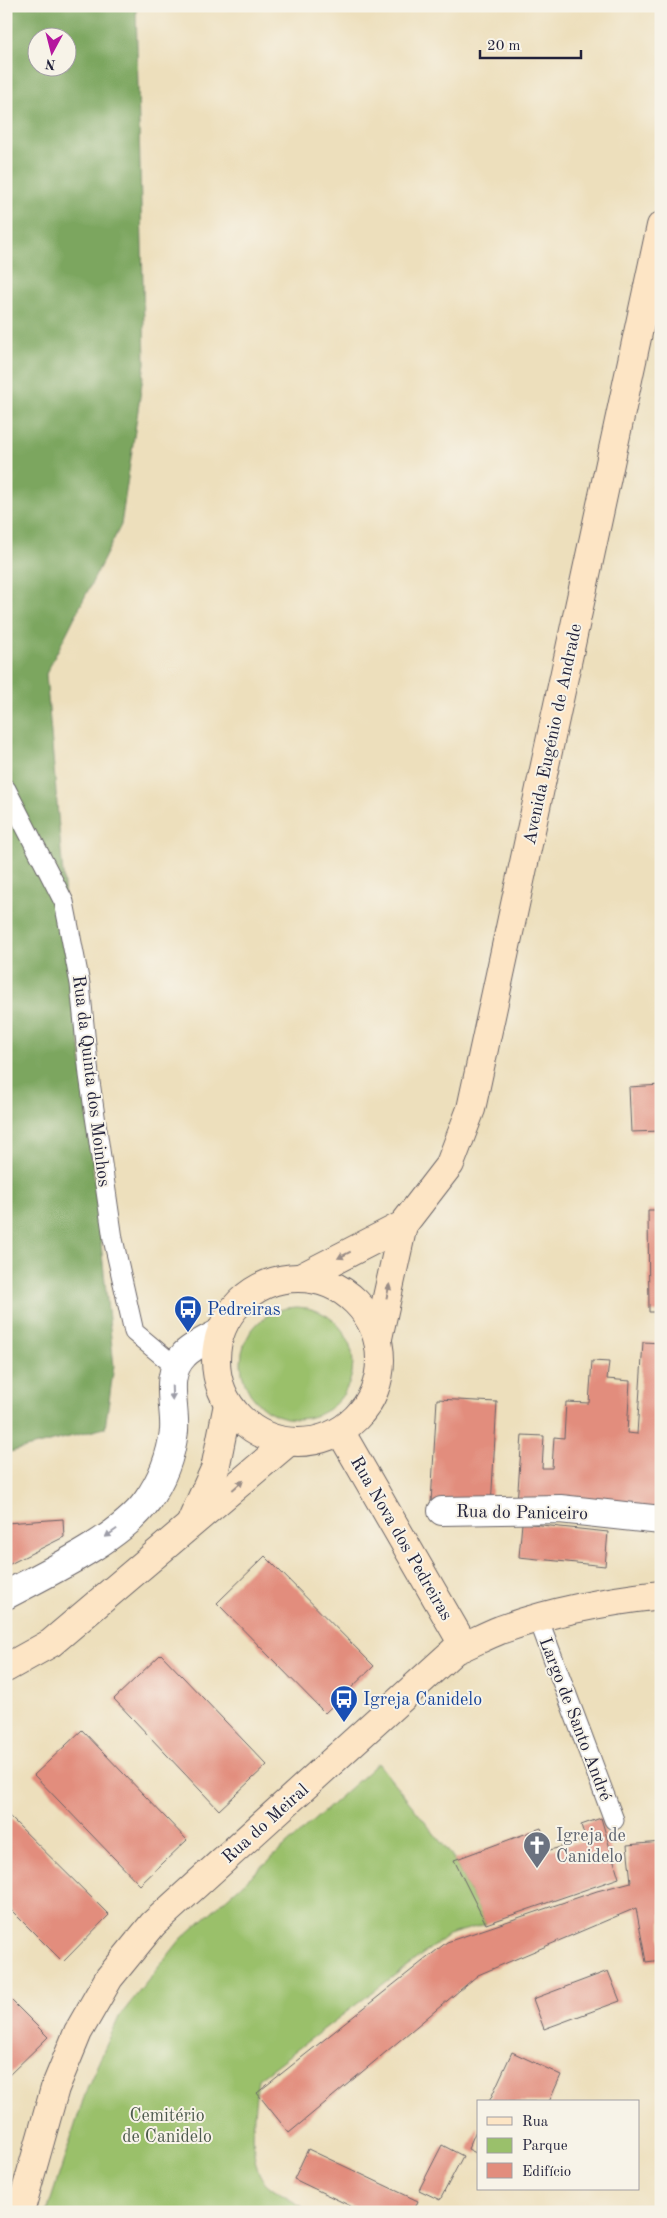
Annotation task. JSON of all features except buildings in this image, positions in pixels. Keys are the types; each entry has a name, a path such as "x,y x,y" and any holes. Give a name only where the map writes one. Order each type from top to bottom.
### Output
{"main road":[{"name":"Avenida Eugénio de Andrade","path":"300,1278 403,1224 450,1164 471,1109 661,226"},
{"name":"Avenida Eugénio de Andrade","path":"378,1338 367,1314 350,1295 326,1282 300,1278 274,1280 251,1292 232,1310 219,1333 215,1357 218,1382 228,1404 244,1422 264,1436 288,1442 312,1442 340,1431 358,1417 374,1394 381,1366 378,1338 403,1224"},
{"path":"188,1528 215,1469 228,1404"},
{"name":"Rua Nova dos Pedreiras","path":"340,1431 464,1646"},
{"path":"6,1668 51,1643 288,1442"},
{"name":"Rua do Meiral","path":"20,2212 55,2088 78,2032 109,1978 153,1924 455,1650 499,1631 538,1618 609,1601 661,1596"}],"street":[{"path":"6,1595 81,1554 122,1526 147,1502 168,1464 174,1430 172,1375 184,1354 219,1333"},
{"name":"Rua do Paniceiro","path":"442,1511 560,1509 661,1520"}],"lane":[{"name":"Rua da Quinta dos Moinhos","path":"6,789 64,902 80,984 89,1075 113,1239 134,1332 176,1367"},
{"name":"Largo de Santo André","path":"538,1618 614,1820"}],"green space":[{"path":"6,6 136,6 145,363 121,525 46,674 68,933 114,1366 105,1428 6,1453"},
{"path":"297,1307 318,1311 337,1323 349,1342 353,1363 349,1384 337,1403 318,1415 297,1419 276,1415 257,1403 245,1384 241,1363 245,1342 257,1323 276,1311"},
{"name":"Cemitério de Canidelo","path":"378,1763 452,1856 486,1924 448,1935 258,2079 253,2133 255,2161 259,2173 274,2190 311,2212 47,2212 87,2088 119,2017 181,1939"}],"place":[{"name":"Pedreiras","path":"188,1333"},
{"name":"Igreja Canidelo","path":"344,1723"},
{"name":"Igreja de Canidelo","path":"537,1869"}]}
